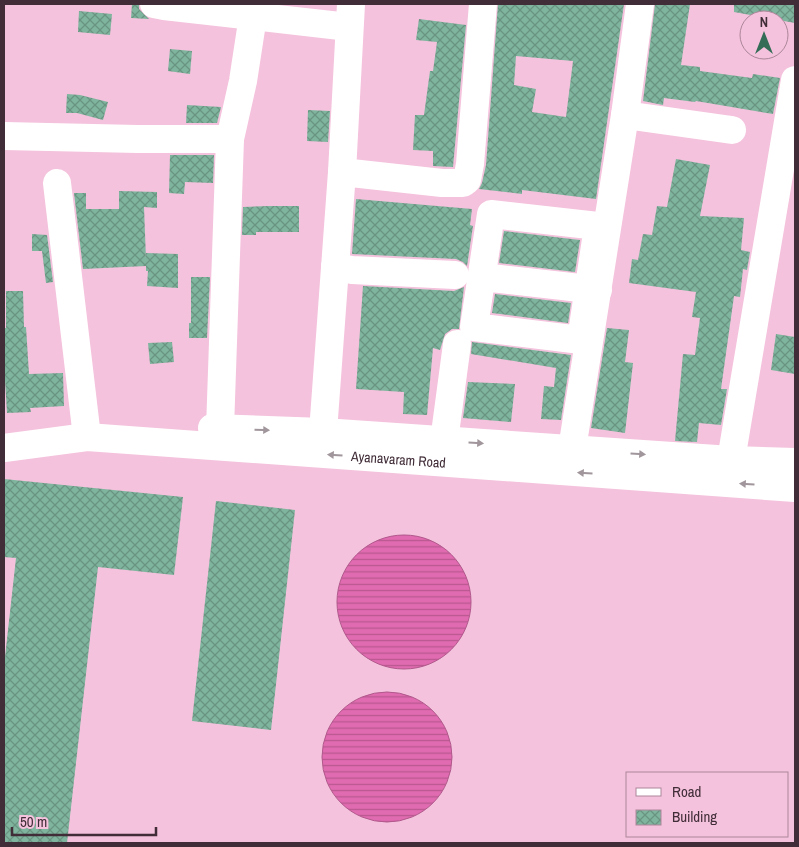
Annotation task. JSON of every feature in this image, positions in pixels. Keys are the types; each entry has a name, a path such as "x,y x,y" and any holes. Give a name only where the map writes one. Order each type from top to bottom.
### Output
{"street":[{"path":"154,4 253,16 350,15 336,267 323,432"},
{"path":"342,172 442,183 463,183 467,180 470,164 483,4"},
{"path":"572,449 594,289 625,115 640,4"},
{"path":"220,429 230,139 253,16"},
{"path":"731,460 795,80"},
{"path":"625,115 732,130"},
{"path":"4,136 230,139"},
{"path":"57,183 86,429"},
{"path":"490,214 598,226 594,289 581,340 474,327 482,277 490,214"},
{"path":"336,267 352,270 455,275"},
{"path":"482,277 594,289"},
{"path":"445,431 457,344"},
{"name":"Ayanavaram Road","path":"4,448 86,429 795,488"},
{"name":"Ayanavaram Road","path":"4,430 445,431 520,446 731,460 795,462"}],"shaded area":[{"path":"404,535 430,540 452,554 466,576 471,602 466,628 452,650 430,664 404,669 378,664 356,650 342,628 337,602 342,576 356,554 378,540"},
{"path":"387,692 400,693 412,697 433,711 447,732 451,744 451,770 447,782 433,803 412,817 400,821 387,822 374,821 362,817 341,803 327,782 323,770 322,757 323,744 327,732 341,711 362,697 374,693"}],"building":[{"path":"132,4 139,4 139,9 149,19 131,18"},
{"path":"498,4 624,4 596,199 522,190 522,194 479,189 486,165","holes":["516,56 573,61 566,117 532,112 536,89 514,85"]},
{"path":"655,4 690,4 681,65 700,67 700,71 752,78 753,74 780,78 773,114 696,101 664,98 663,105 643,101"},
{"path":"734,4 795,4 795,23 789,22 789,10 739,10 739,13 734,12"},
{"path":"79,11 112,14 110,35 78,32"},
{"path":"419,19 466,25 453,167 433,166 433,151 413,150 415,115 424,115 430,71 433,71 437,42 416,40"},
{"path":"170,49 192,51 190,74 168,71"},
{"path":"67,94 80,95 108,102 103,120 77,113 66,113"},
{"path":"187,105 221,107 217,123 186,123"},
{"path":"308,110 330,111 328,142 307,141"},
{"path":"170,155 214,155 213,183 185,182 184,194 169,193"},
{"path":"676,159 710,165 700,216 744,218 741,250 750,252 747,270 743,269 740,297 734,296 721,389 727,389 721,425 699,423 697,442 675,441 683,354 695,355 700,318 692,317 696,292 629,283 632,259 638,260 643,234 652,235 657,206 667,207"},
{"path":"119,191 157,192 157,208 144,207 146,259 146,253 178,254 178,288 147,286 148,271 146,271 146,266 83,269 74,193 86,193 86,209 119,209"},
{"path":"356,199 472,209 470,225 473,226 467,266 456,259 352,254"},
{"path":"299,206 299,232 256,232 256,235 242,235 243,207"},
{"path":"504,231 580,240 575,272 499,263"},
{"path":"32,234 47,235 53,282 46,283 42,251 32,251"},
{"path":"191,277 210,277 207,338 189,338 189,323 191,323"},
{"path":"363,286 454,291 464,287 459,329 452,329 445,334 440,350 433,348 427,415 403,414 404,392 356,389"},
{"path":"6,291 23,291 24,327 26,327 29,374 63,373 64,406 30,408 31,412 7,413 4,364"},
{"path":"495,294 571,303 568,323 492,313"},
{"path":"607,328 629,330 625,362 633,363 625,433 591,428"},
{"path":"776,334 795,337 795,374 771,370"},
{"path":"172,342 174,362 150,364 148,343"},
{"path":"472,342 571,355 561,420 541,419 544,386 554,387 556,368 471,354"},
{"path":"468,382 515,384 511,422 463,418"},
{"path":"4,479 183,497 174,575 98,567 67,843 4,843 4,666 16,558 4,557"},
{"path":"216,501 295,510 271,730 192,721"}]}
